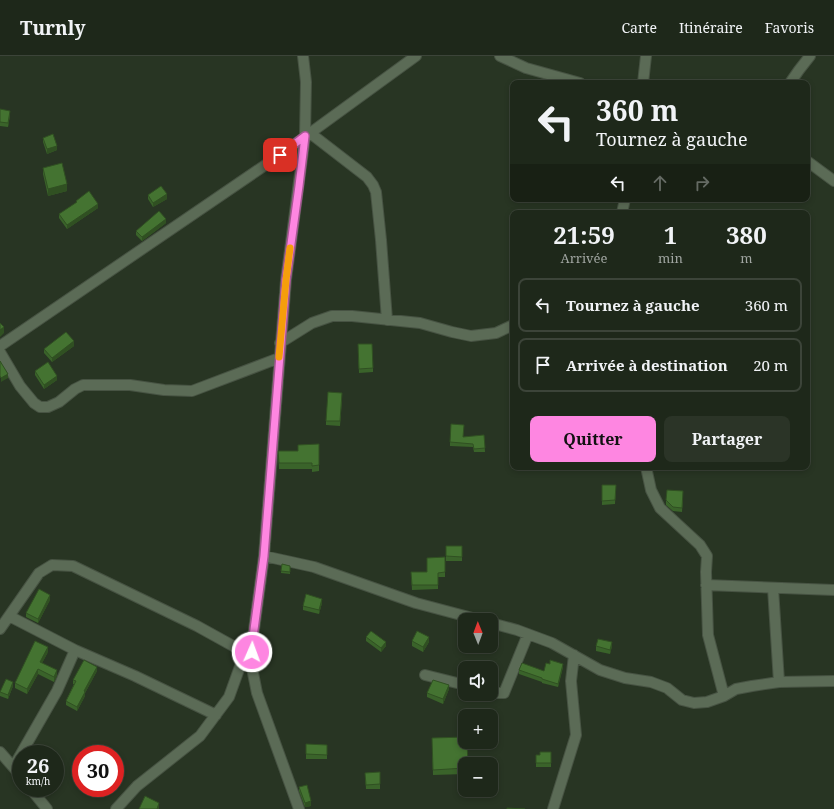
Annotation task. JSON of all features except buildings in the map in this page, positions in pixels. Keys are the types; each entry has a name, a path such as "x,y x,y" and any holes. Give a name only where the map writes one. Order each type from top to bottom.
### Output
{"street":[{"path":"299,809 257,693 252,668 253,637 264,556 286,280 307,135 306,82 303,56"},
{"path":"0,346 274,159 416,56"},
{"path":"500,56 526,68 569,80"},
{"path":"643,80 646,56"},
{"path":"792,80 810,56"},
{"path":"307,135 367,177 373,185 376,192 381,240 387,320"},
{"path":"810,163 834,181"},
{"path":"280,344 312,323 332,316 352,316 420,323 471,336 496,333 510,326"},
{"path":"0,352 20,386 34,403 40,407 59,402 75,389 83,385 130,385 164,390 192,391 279,358"},
{"path":"647,470 651,490 660,508 700,545 707,556 706,585 708,636 724,696"},
{"path":"264,556 314,567 416,603 458,614"},
{"path":"0,629 39,573 52,565 73,566 197,626 244,652"},
{"path":"706,585 833,591"},
{"path":"772,588 779,682"},
{"path":"9,616 75,650 135,676 216,715"},
{"path":"498,625 552,643 600,670 625,678 651,682 667,688 682,700 694,703 707,702 736,690 779,682 834,682"},
{"path":"498,694 504,693 528,634"},
{"path":"116,809 137,786 200,736 229,697 239,671 244,652 253,637"},
{"path":"26,745 57,691 75,650"},
{"path":"553,809 576,735 571,681 574,656"},
{"path":"425,675 458,683"},
{"path":"0,752 12,764"},
{"path":"37,797 47,809"}],"slow traffic":[{"path":"279,357 290,248"}],"route":[{"path":"252,652 264,556 286,280 305,136 280,155"}]}
